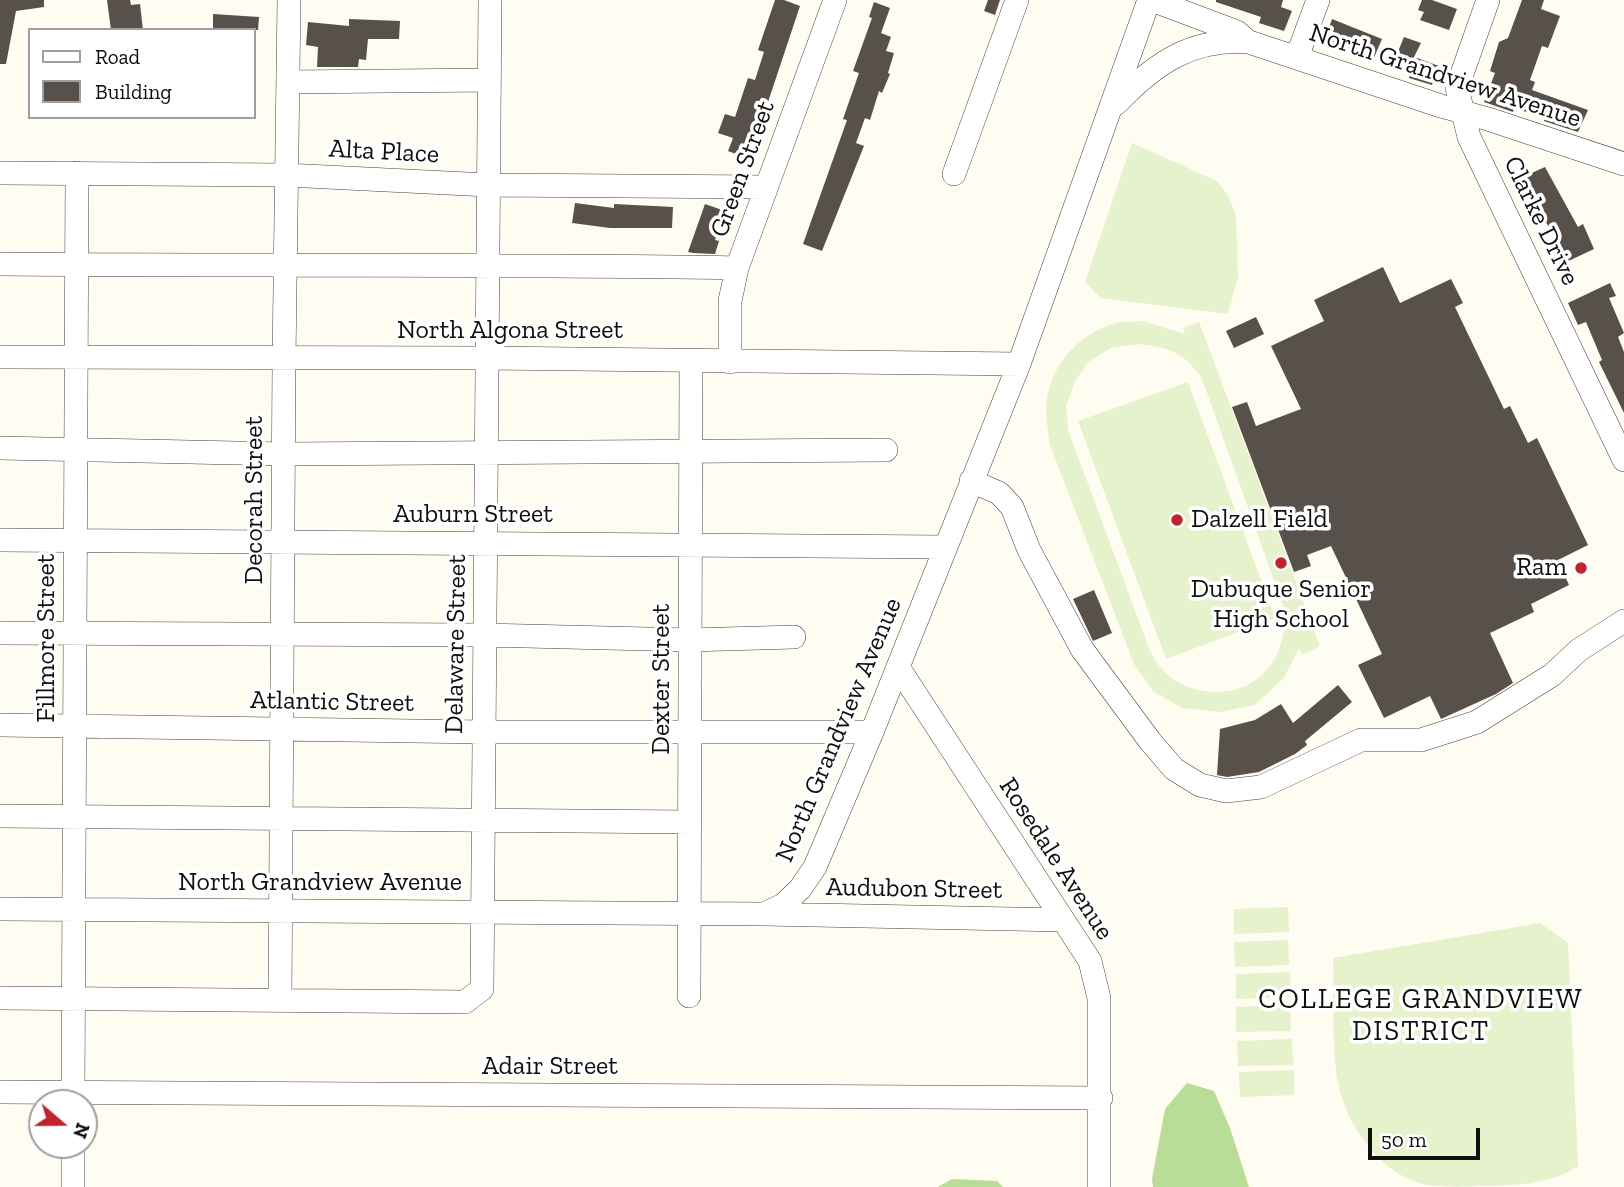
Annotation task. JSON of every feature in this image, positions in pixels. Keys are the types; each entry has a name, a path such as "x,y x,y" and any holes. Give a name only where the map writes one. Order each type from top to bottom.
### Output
{"street":[{"name":"Decorah Street","path":"280,1000 289,0"},
{"name":"Delaware Street","path":"280,1000 465,1002 482,989 490,0"},
{"name":"Green Street","path":"730,362 730,301 737,268 835,0"},
{"path":"954,174 1017,0"},
{"name":"North Grandview Avenue","path":"0,909 690,915 764,914 783,905 800,889 815,867 872,732 1019,364 1150,0 1237,32 1249,42"},
{"path":"1297,57 1318,0"},
{"name":"Clarke Drive","path":"1488,0 1457,88 1469,137 1624,460"},
{"name":"North Grandview Avenue","path":"1110,111 1139,80 1173,56 1199,46 1230,41 1249,42 1624,164"},
{"path":"288,82 489,80"},
{"name":"Alta Place","path":"0,173 286,175 488,185 765,187"},
{"name":"Fillmore Street","path":"73,1089 77,173"},
{"path":"0,264 285,267 488,264 737,268"},
{"name":"North Algona Street","path":"0,357 487,358 1019,364"},
{"name":"Dexter Street","path":"690,996 691,362"},
{"path":"0,448 284,454 886,450"},
{"path":"971,481 999,493 1013,507 1029,550 1082,649 1150,741 1174,769 1200,785 1226,791 1261,787 1362,740 1421,740 1477,722 1552,675 1579,650 1624,621"},
{"name":"Auburn Street","path":"0,540 945,547"},
{"path":"0,633 484,635 690,639 794,637"},
{"name":"Rosedale Avenue","path":"898,667 1090,961 1099,998 1099,1187"},
{"name":"Atlantic Street","path":"0,724 483,732 872,732"},
{"path":"0,816 690,822"},
{"name":"Audubon Street","path":"764,914 1063,920"},
{"path":"0,998 280,1000"},
{"name":"Adair Street","path":"0,1092 28,1094"},
{"name":"Adair Street","path":"98,1098 1101,1098"},
{"path":"73,1159 73,1187"}],"green space":[{"path":"1132,143 1217,181 1229,197 1236,216 1238,277 1228,314 1101,298 1085,282"},
{"path":"1143,321 1185,334 1183,328 1199,322 1320,646 1302,655 1299,649 1283,679 1255,705 1220,712 1182,708 1153,691 1134,664 1050,445 1046,416 1047,397 1051,382 1066,356 1076,345 1102,328 1119,322","holes":["1139,344 1182,357 1202,379 1284,608 1281,643 1275,659 1264,673 1240,688 1212,692 1198,690 1172,679 1160,667 1150,651 1068,430 1066,406 1075,382 1088,362 1111,348"]},
{"name":"Dalzell Field","path":"1188,382 1275,618 1166,659 1078,421"},
{"path":"1288,907 1289,932 1234,934 1234,909"},
{"path":"1540,923 1568,943 1578,1166 1567,1173 1543,1181 1518,1185 1440,1186 1409,1179 1378,1156 1354,1125 1345,1107 1336,1070 1333,958"},
{"path":"1288,940 1289,965 1235,967 1234,942"},
{"path":"1290,972 1291,997 1236,999 1236,974"},
{"path":"1290,1005 1291,1031 1236,1032 1236,1007"},
{"path":"1292,1039 1293,1065 1238,1066 1237,1041"},
{"path":"1294,1070 1294,1095 1240,1097 1239,1072"},
{"path":"1187,1083 1214,1091 1230,1128 1249,1187 1153,1187 1152,1179 1165,1109"},
{"path":"952,1179 997,1181 1003,1187 938,1187"}],"building":[{"path":"0,0 44,0 44,7 16,11 6,64 0,64"},
{"path":"107,0 130,0 131,5 140,4 143,28 111,28"},
{"path":"775,0 784,0 800,6 749,159 728,151 733,138 718,133 725,114 735,117 748,78 755,80 764,52 758,50"},
{"path":"988,0 1000,0 995,15 984,11"},
{"path":"1216,0 1283,0 1281,7 1292,11 1284,31 1259,23 1261,17"},
{"path":"1422,0 1432,0 1457,9 1449,30 1420,20 1424,12 1418,10"},
{"path":"1522,0 1544,0 1541,9 1560,16 1548,48 1542,46 1530,80 1535,82 1532,90 1588,110 1578,132 1514,108 1513,112 1484,102 1495,73 1490,71 1499,42 1508,38"},
{"path":"874,2 890,8 881,33 891,37 886,51 894,53 888,73 890,74 882,93 879,91 870,120 865,118 856,143 864,146 822,251 803,244 847,120 843,119 859,73 853,71 872,18 869,17"},
{"path":"213,14 259,17 258,30 213,28"},
{"path":"349,19 400,21 399,39 368,39 366,60 359,59 358,67 317,67 318,47 306,45 308,22 349,26"},
{"path":"1332,19 1382,39 1373,60 1324,42"},
{"path":"1404,37 1421,43 1413,59 1397,54"},
{"path":"1417,58 1439,66 1432,85 1409,78"},
{"path":"1545,167 1578,227 1583,224 1594,249 1560,265 1553,248 1556,240 1525,176"},
{"path":"575,203 614,208 614,204 673,207 672,228 610,228 572,223"},
{"path":"705,204 725,211 715,240 719,241 715,254 688,252"},
{"path":"1383,267 1400,303 1451,279 1463,303 1455,307 1504,409 1510,406 1528,443 1537,438 1588,545 1558,560 1569,585 1531,604 1534,612 1490,633 1513,683 1496,694 1441,719 1430,696 1384,718 1358,665 1382,654 1331,546 1307,555 1311,566 1294,572 1232,407 1247,402 1256,426 1301,409 1271,346 1324,321 1314,300"},
{"path":"1610,283 1616,296 1609,298 1624,333 1618,337 1624,352 1624,413 1599,362 1602,360 1586,322 1578,325 1568,303"},
{"path":"1256,317 1264,334 1234,348 1226,331"},
{"path":"1094,590 1112,633 1093,641 1073,599"},
{"path":"1338,685 1352,702 1305,741 1307,745 1295,754 1259,772 1227,777 1217,775 1220,729 1255,720 1281,704 1293,723"}],"place":[{"name":"Dalzell Field","path":"1177,520"},
{"name":"Dubuque Senior High School","path":"1281,563"},
{"name":"Ram","path":"1581,568"}],"district":[{"name":"COLLEGE GRANDVIEW DISTRICT","path":"1421,1016"}]}
